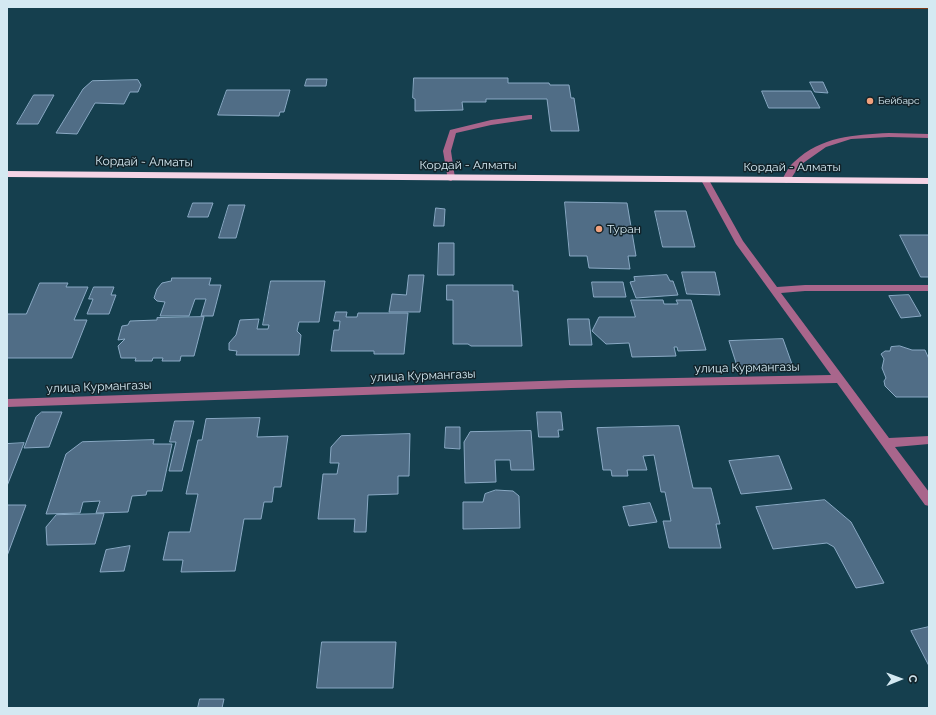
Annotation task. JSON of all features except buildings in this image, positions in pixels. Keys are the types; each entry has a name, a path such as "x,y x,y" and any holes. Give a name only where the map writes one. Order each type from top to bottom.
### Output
{"highway":[{"name":"Кордай - Алматы","path":"7,174 929,181"}],"street":[{"path":"451,178 447,151 454,132 480,124 511,118 529,117"},
{"path":"786,180 796,164 823,145 850,137 889,135 929,136"},
{"path":"705,180 739,242 929,501"},
{"path":"775,290 805,288 929,288"},
{"name":"улица Курмангазы","path":"7,403 563,384 840,379"},
{"path":"886,443 929,440"}],"shaded area":[{"path":"367,7 929,7 929,9"}],"place":[{"name":"Бейбарс","path":"870,101"},
{"name":"Туран","path":"599,229"}]}
